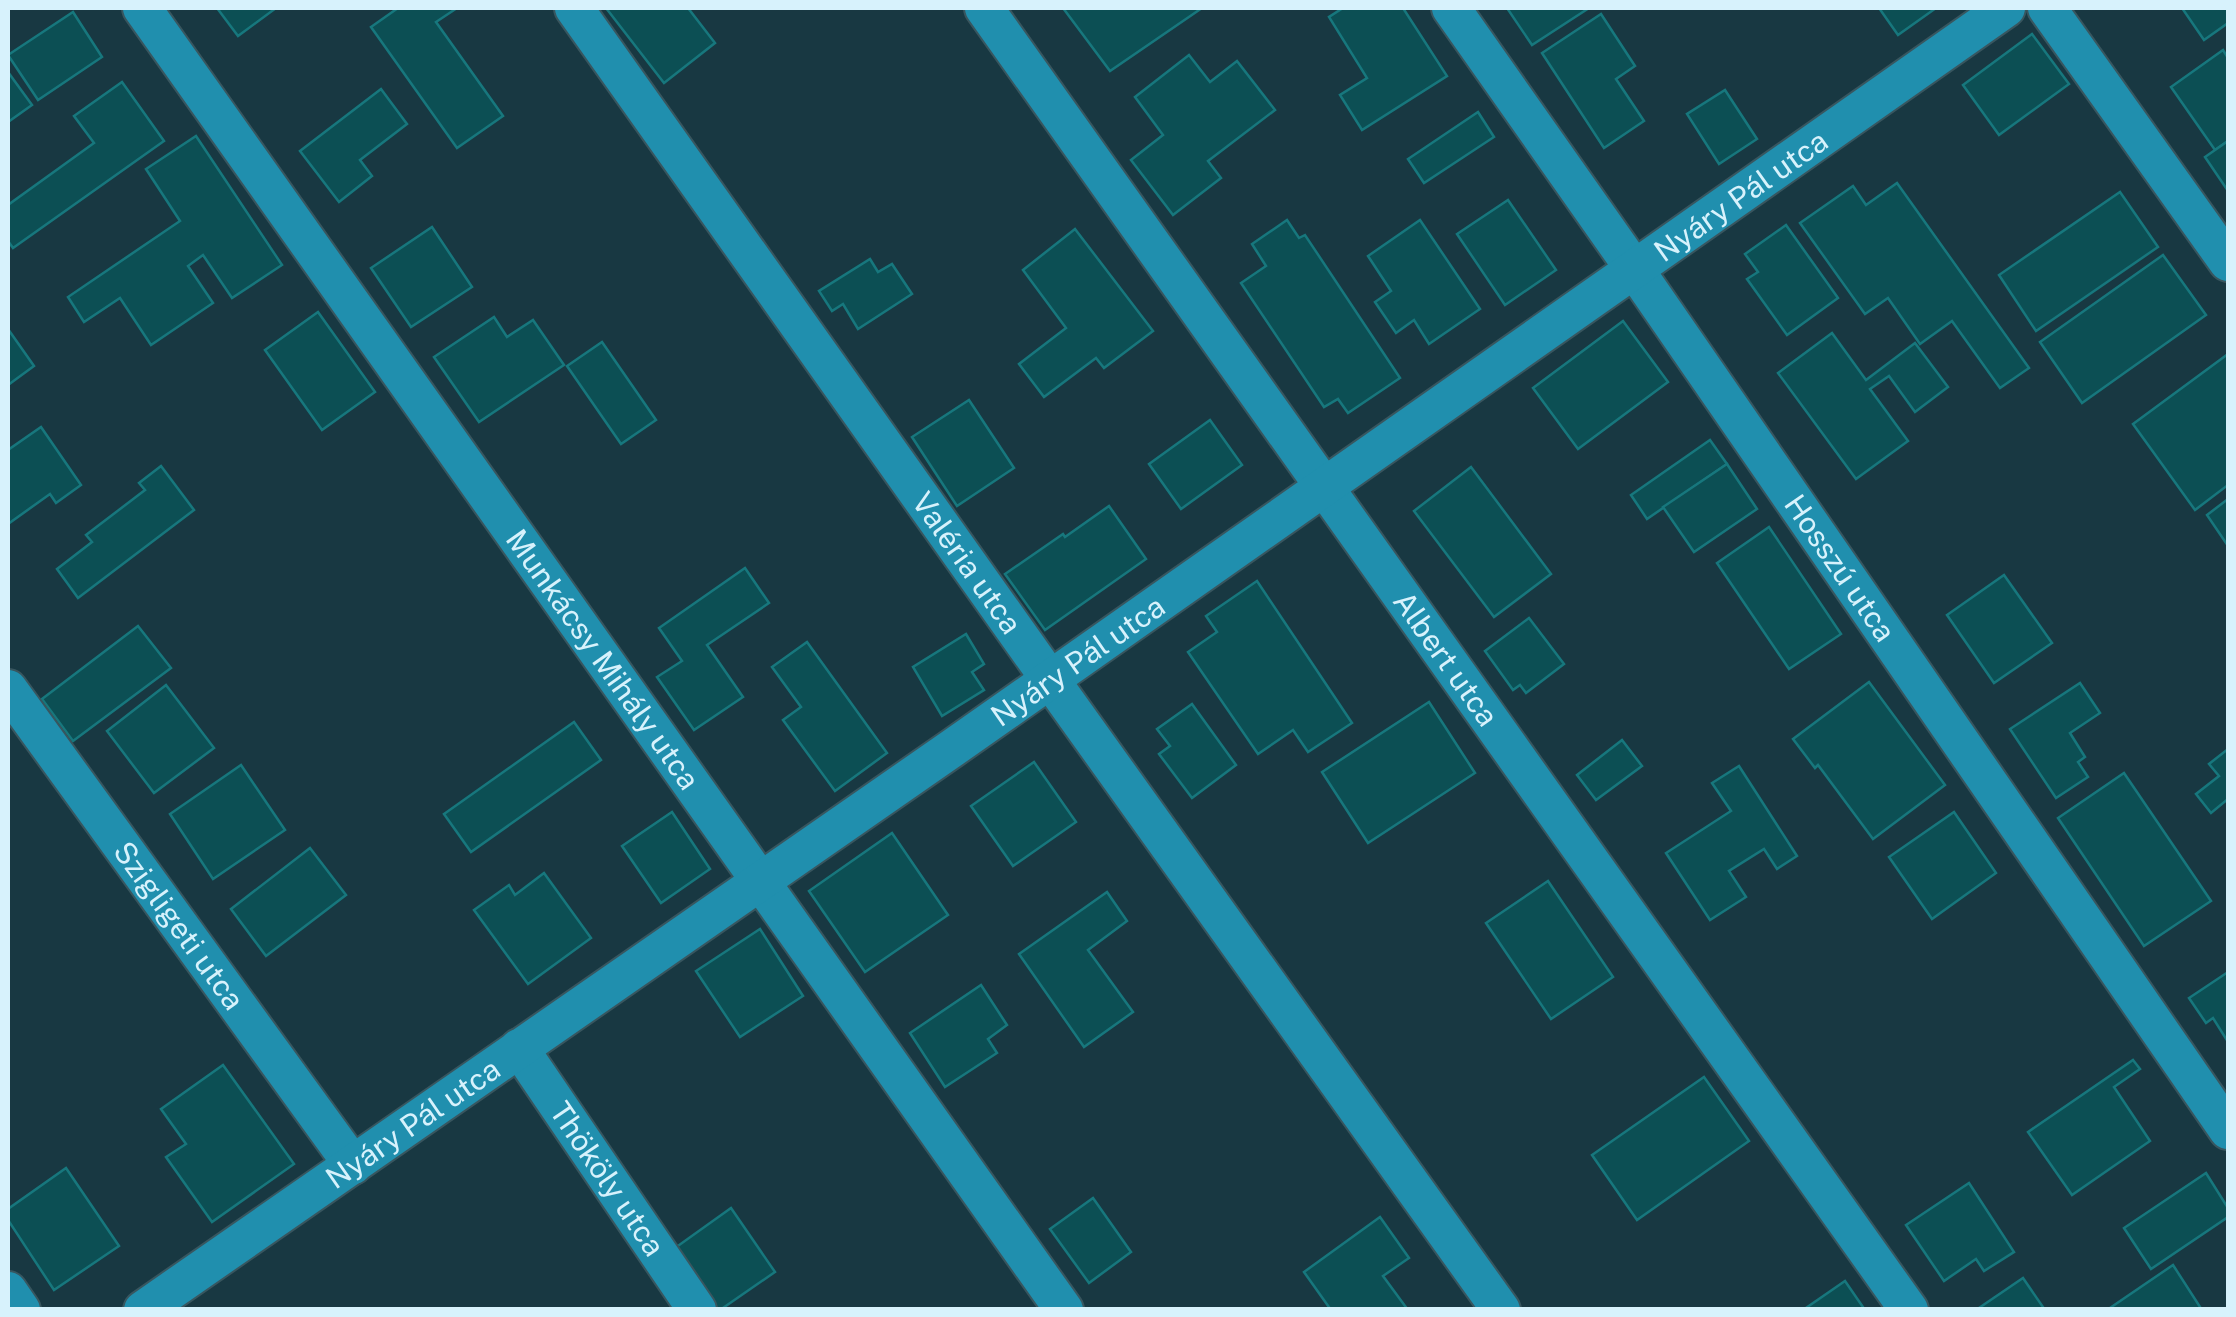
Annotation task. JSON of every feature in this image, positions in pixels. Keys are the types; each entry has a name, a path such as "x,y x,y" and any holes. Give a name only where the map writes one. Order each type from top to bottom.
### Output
{"street":[{"name":"Munkácsy Mihály utca","path":"142,8 1064,1310"},
{"name":"Valéria utca","path":"574,8 1502,1310"},
{"name":"Albert utca","path":"984,8 1909,1310"},
{"name":"Hosszú utca","path":"1451,8 2228,1130"},
{"name":"Nyáry Pál utca","path":"143,1310 2006,8"},
{"path":"2047,8 2228,262"},
{"name":"Szigligeti utca","path":"8,689 353,1165"},
{"name":"Thököly utca","path":"519,1048 696,1310"},
{"path":"8,1291 21,1310"}],"building":[{"path":"217,8 276,8 238,36"},
{"path":"398,8 457,8 436,22 503,116 457,148 371,27"},
{"path":"606,8 688,8 715,43 664,83"},
{"path":"1063,8 1202,8 1110,71"},
{"path":"1343,8 1403,8 1447,76 1362,130 1340,95 1367,78 1329,17"},
{"path":"1507,8 1589,8 1532,45"},
{"path":"1879,8 1936,8 1898,35"},
{"path":"2182,8 2228,8 2228,23 2204,40"},
{"path":"73,12 102,57 38,100 8,55"},
{"path":"1601,14 1635,66 1616,79 1644,121 1604,148 1542,53"},
{"path":"2032,34 2069,84 1999,135 1963,85"},
{"path":"2223,50 2228,58 2228,141 2215,150 2171,87"},
{"path":"1189,55 1210,82 1237,61 1275,110 1208,161 1221,178 1173,215 1131,160 1163,135 1135,97"},
{"path":"8,72 32,105 8,122"},
{"path":"122,82 164,141 13,248 8,241 8,205 94,143 74,116"},
{"path":"381,89 407,124 360,160 372,176 339,202 300,151"},
{"path":"1725,90 1757,139 1719,164 1687,114"},
{"path":"1478,112 1494,137 1424,183 1408,159"},
{"path":"196,136 282,265 232,298 203,255 188,266 213,303 151,345 120,298 84,322 68,297 180,221 146,169"},
{"path":"2228,141 2228,191 2205,157"},
{"path":"1897,183 2029,368 2000,388 1952,321 1920,344 1888,298 1865,314 1800,223 1853,186 1866,205"},
{"path":"2120,192 2158,247 2036,331 1999,275"},
{"path":"1508,200 1556,270 1505,305 1457,234"},
{"path":"1287,220 1299,238 1305,235 1400,378 1348,413 1338,399 1324,407 1241,283 1266,266 1252,244"},
{"path":"1420,220 1480,309 1429,344 1414,320 1396,333 1375,302 1391,291 1368,256"},
{"path":"1786,225 1838,298 1787,335 1747,279 1758,272 1745,254"},
{"path":"432,227 472,287 411,327 371,268"},
{"path":"1075,229 1153,331 1104,368 1096,358 1044,397 1019,364 1066,328 1023,270"},
{"path":"2163,255 2206,315 2082,403 2040,342"},
{"path":"870,259 878,272 892,264 912,294 858,329 843,304 832,311 819,291"},
{"path":"318,312 375,392 322,430 265,350"},
{"path":"494,317 507,337 533,320 564,365 479,422 434,357"},
{"path":"1623,321 1668,382 1578,449 1533,388"},
{"path":"8,329 34,366 8,385"},
{"path":"1832,333 1866,380 1915,343 1948,387 1915,412 1889,376 1870,389 1908,441 1856,479 1778,373"},
{"path":"602,342 656,420 621,444 567,366"},
{"path":"2228,354 2228,485 2195,510 2133,424"},
{"path":"969,400 1014,468 957,506 912,437"},
{"path":"1210,420 1242,465 1181,509 1149,464"},
{"path":"41,427 81,485 56,503 50,494 8,524 8,450"},
{"path":"1710,440 1727,464 1647,519 1631,495"},
{"path":"1727,464 1757,509 1694,552 1663,507"},
{"path":"161,466 194,510 78,598 57,569 92,542 86,535 145,490 139,483"},
{"path":"1471,467 1551,574 1494,617 1414,511"},
{"path":"2228,499 2228,546 2207,515"},
{"path":"1109,506 1146,559 1045,630 1005,574"},
{"path":"1769,527 1841,634 1789,669 1717,563"},
{"path":"745,568 769,603 707,645 743,697 694,730 657,677 682,661 659,628"},
{"path":"2004,575 2052,643 1994,683 1947,615"},
{"path":"1257,581 1352,723 1308,752 1293,730 1258,754 1188,652 1217,632 1206,616"},
{"path":"1529,618 1564,664 1526,693 1520,685 1513,690 1485,651"},
{"path":"138,626 171,668 73,741 42,699"},
{"path":"966,634 984,664 972,672 984,690 942,716 913,667"},
{"path":"807,642 887,753 835,791 783,720 801,707 772,667"},
{"path":"1869,682 1945,785 1873,839 1818,765 1815,768 1793,739"},
{"path":"2080,683 2100,713 2070,733 2085,757 2078,762 2088,777 2056,798 2010,729"},
{"path":"166,685 214,748 154,793 107,731"},
{"path":"1429,702 1475,773 1368,843 1322,772"},
{"path":"1192,704 1236,765 1192,798 1159,754 1170,746 1157,729"},
{"path":"574,722 601,760 471,852 444,814"},
{"path":"1622,740 1642,766 1596,800 1577,775"},
{"path":"2228,749 2228,799 2211,813 2196,794 2219,776 2209,764"},
{"path":"1034,762 1076,822 1013,866 971,806"},
{"path":"241,765 285,830 213,879 170,814"},
{"path":"1739,766 1797,856 1777,869 1764,849 1729,871 1746,897 1710,920 1666,853 1731,811 1712,783"},
{"path":"2124,773 2211,901 2144,946 2058,818"},
{"path":"672,812 710,869 661,903 622,846"},
{"path":"1954,812 1996,873 1932,919 1889,857"},
{"path":"892,833 948,915 865,972 809,891"},
{"path":"310,848 346,895 266,956 231,909"},
{"path":"544,873 591,938 528,984 474,910 509,885 515,895"},
{"path":"1548,881 1613,977 1551,1019 1486,923"},
{"path":"1107,892 1127,921 1088,950 1133,1012 1084,1047 1019,954"},
{"path":"760,929 803,996 740,1037 696,971"},
{"path":"2228,972 2228,1042 2213,1018 2206,1023 2189,998"},
{"path":"981,985 1007,1025 988,1039 997,1053 945,1087 910,1033"},
{"path":"2133,1060 2140,1069 2114,1087 2150,1141 2072,1195 2028,1132"},
{"path":"223,1065 294,1164 212,1222 166,1157 186,1144 161,1109"},
{"path":"1704,1077 1749,1141 1637,1220 1592,1155"},
{"path":"66,1168 119,1246 54,1290 8,1220 8,1209"},
{"path":"2206,1173 2228,1208 2228,1217 2151,1269 2124,1228"},
{"path":"1969,1183 2014,1252 1984,1271 1976,1259 1944,1281 1906,1225"},
{"path":"1093,1198 1131,1252 1089,1283 1050,1229"},
{"path":"731,1208 775,1272 717,1310 675,1248"},
{"path":"1380,1217 1409,1258 1383,1276 1408,1310 1331,1310 1304,1272"},
{"path":"2173,1265 2202,1310 2107,1310"},
{"path":"2023,1278 2045,1310 1976,1310"},
{"path":"1845,1281 1865,1310 1803,1310"}]}
